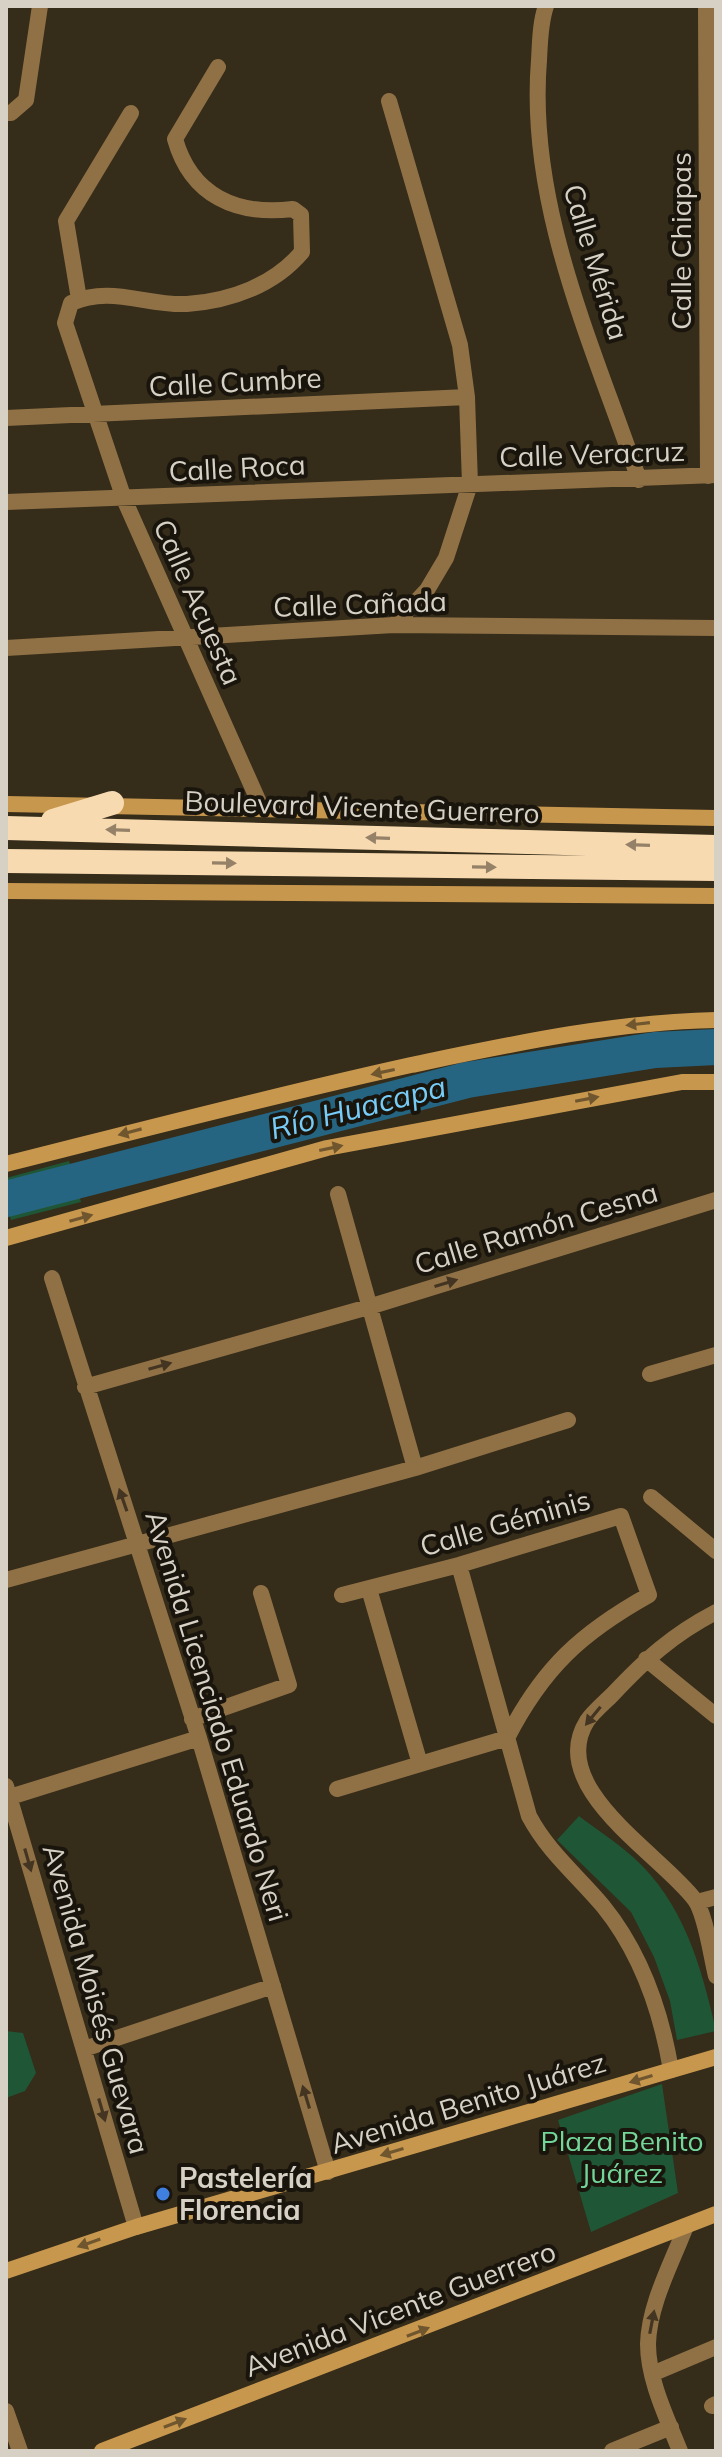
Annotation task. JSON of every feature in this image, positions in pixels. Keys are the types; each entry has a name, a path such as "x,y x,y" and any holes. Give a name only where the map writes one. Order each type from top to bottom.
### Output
{"highway":[{"path":"31,827 112,803"},
{"name":"Boulevard Vicente Guerrero","path":"6,828 716,847"},
{"name":"Boulevard Vicente Guerrero","path":"6,861 716,869"}],"main road":[{"name":"Boulevard Vicente Guerrero","path":"6,804 112,803 716,818"},
{"path":"6,891 716,896"},
{"path":"6,1164 270,1096 479,1051 605,1028 716,1020"},
{"path":"6,1238 327,1148 682,1082 716,1082"},
{"name":"Avenida Benito Juárez","path":"6,2271 136,2227 716,2057"},
{"name":"Avenida Vicente Guerrero","path":"102,2451 716,2214"}],"street":[{"path":"6,113 11,113 26,100 40,6"},
{"name":"Calle Mérida","path":"546,6 538,76 540,163 555,232 639,480"},
{"name":"Calle Chiapas","path":"706,6 712,269 712,475"},
{"path":"131,113 66,221 79,299 92,293 187,304 262,287 302,252 301,215 293,209 263,213 222,202 182,164 175,139 218,67"},
{"path":"389,101 460,345 467,397 470,484 446,558 427,590 394,625"},
{"name":"Calle Acuesta","path":"79,299 71,303 65,323 124,499 262,809"},
{"name":"Calle Cumbre","path":"6,418 467,397"},
{"name":"Calle Veracruz","path":"470,484 712,475"},
{"name":"Calle Roca","path":"6,502 470,484"},
{"name":"Calle Cañada","path":"6,648 394,625 716,628"},
{"path":"338,1194 372,1306 415,1468"},
{"name":"Calle Ramón Cesna","path":"85,1387 372,1306 716,1200"},
{"name":"Avenida Licenciado Eduardo Neri","path":"52,1278 199,1738 328,2172"},
{"path":"650,1374 716,1355"},
{"path":"6,1580 415,1468 568,1420"},
{"path":"651,1497 716,1551"},
{"name":"Calle Géminis","path":"342,1595 459,1565 621,1516 649,1595 603,1621 559,1660 530,1694 507,1738"},
{"path":"459,1565 529,1816 541,1839 604,1907 637,1955 665,2034 671,2070"},
{"path":"369,1589 420,1764"},
{"path":"192,1719 289,1685 261,1593"},
{"path":"716,1612 676,1634 646,1659 587,1721 578,1744 579,1768 591,1791 614,1820 697,1902 716,1976"},
{"path":"646,1659 716,1716"},
{"path":"8,1792 199,1738"},
{"path":"337,1789 507,1738"},
{"name":"Avenida Moisés Guevara","path":"8,1792 136,2227"},
{"path":"697,1902 716,1897"},
{"path":"84,2049 273,1986"},
{"path":"680,2451 652,2374 648,2343 656,2302 686,2226"},
{"path":"652,2374 716,2347"},
{"path":"6,2411 20,2451"},
{"path":"612,2451 671,2427"}],"green space":[{"path":"69,1161 81,1202 11,1220 6,1204 6,1178"},
{"path":"579,1816 633,1857 665,1894 678,1915 697,1960 716,2031 677,2040 670,2001 654,1957 631,1912 557,1840"},
{"path":"6,2031 23,2033 36,2073 25,2091 6,2098"},
{"name":"Plaza Benito Juárez","path":"662,2084 678,2193 591,2232 558,2120"}],"waterway":[{"name":"Río Huacapa","path":"6,1199 467,1080 655,1050 716,1047"}],"place":[{"name":"Pastelería Florencia","path":"163,2194"}]}
